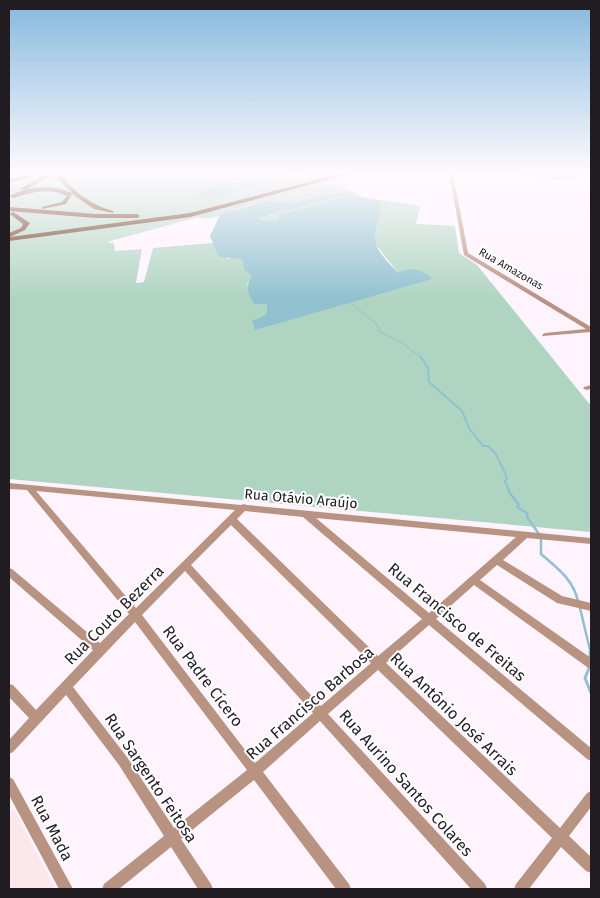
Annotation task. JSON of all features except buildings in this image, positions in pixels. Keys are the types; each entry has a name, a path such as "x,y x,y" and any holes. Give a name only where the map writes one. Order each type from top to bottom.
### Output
{"highway":[{"path":"9,235 23,229 27,223 14,215"},
{"path":"38,215 96,221 173,215"},
{"path":"86,215 164,217"},
{"path":"136,215 164,217"},
{"path":"9,239 184,215"}],"street":[{"name":"Rua Amazonas","path":"459,215 466,254 591,329"},
{"path":"545,335 591,329"},
{"name":"Rua Otávio Araújo","path":"9,486 591,541"},
{"name":"Rua Padre Cícero","path":"29,488 136,615 344,889"},
{"name":"Rua Couto Bezerra","path":"9,748 100,650 244,508"},
{"name":"Rua Francisco de Freitas","path":"303,513 591,755"},
{"name":"Rua Antônio José Arrais","path":"232,520 379,664 591,866"},
{"name":"Rua Francisco Barbosa","path":"109,889 255,771 498,561 526,534"},
{"path":"498,561 554,597 570,604 591,607"},
{"name":"Rua Aurino Santos Colares","path":"186,566 322,713 480,889"},
{"path":"9,572 100,650"},
{"path":"475,581 591,664"},
{"name":"Rua Sargento Feitosa","path":"66,686 124,761 206,889"},
{"path":"9,689 36,718"},
{"name":"Rua Mada","path":"9,783 66,889"},
{"path":"521,889 591,797"}],"shaded area":[{"path":"14,809 55,889 9,889 9,813"}],"green space":[{"path":"9,215 222,215 210,218 198,217 107,242 114,243 115,251 142,249 136,283 144,282 153,248 212,243 227,259 234,257 243,260 251,275 247,285 267,304 266,315 398,273 374,242 375,230 379,220 375,215 418,215 416,224 455,226 459,253 477,265 591,406 591,532 9,479"},
{"path":"295,215 277,221 264,221 258,217"}],"water":[{"path":"220,215 270,215 259,218 264,221 277,221 280,215 379,215 375,241 377,247 389,263 398,273 411,269 420,271 432,279 255,330 252,321 266,315 267,304 254,304 248,287 251,275 244,269 243,260 218,256 210,236"}],"waterway":[{"path":"349,302 377,324 380,332 401,342 421,357"},
{"path":"421,357 428,368 429,382 462,411 469,428 483,446 488,446 496,454 507,478 505,481 510,493"},
{"path":"509,492 519,505 517,507 527,513 527,517 539,534"},
{"path":"541,538 541,554 568,580 576,593 578,601"},
{"path":"580,608 590,650 589,669"},
{"path":"589,668 585,678 591,693"}]}
